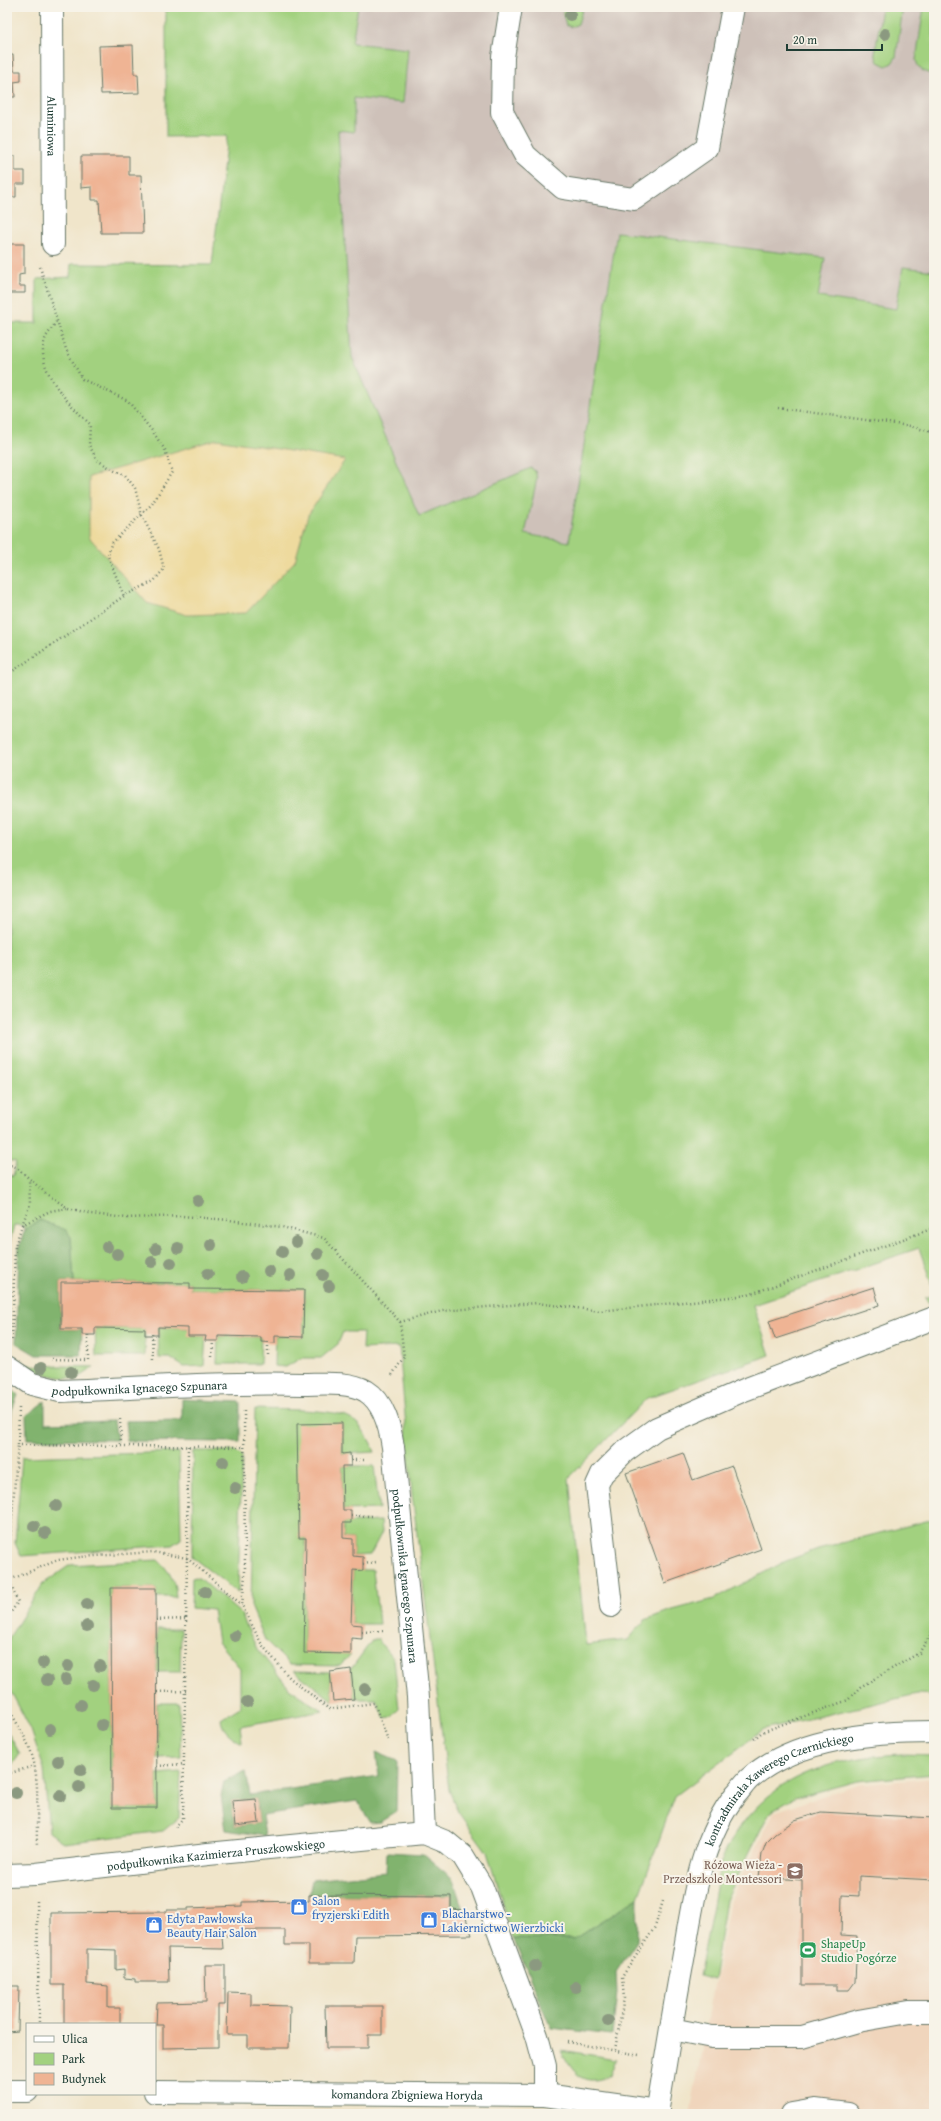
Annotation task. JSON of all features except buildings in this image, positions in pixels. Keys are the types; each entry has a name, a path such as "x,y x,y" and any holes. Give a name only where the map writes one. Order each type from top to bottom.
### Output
{"street":[{"name":"Aluminiowa","path":"52,7 53,244"},
{"path":"511,7 503,57 502,112 525,155 563,188 634,200 707,148 734,7"},
{"path":"611,1606 597,1485 602,1474 625,1451 658,1428 744,1390 934,1318"},
{"name":"podpułkownika Ignacego Szpunara","path":"7,1367 32,1384 60,1391 244,1384 342,1385 365,1391 375,1399 385,1416 393,1447 418,1698 424,1833"},
{"name":"kontradmirała Xawerego Czernickiego","path":"658,2112 665,2061 701,1865 714,1829 725,1809 749,1778 777,1759 834,1740 902,1732 934,1732"},
{"path":"424,1833 446,1842 463,1856 482,1888 537,2036 545,2066 545,2095"},
{"name":"podpułkownika Kazimierza Pruszkowskiego","path":"7,1875 424,1833"},
{"path":"671,2029 712,2037 802,2037 858,2021 909,2012 934,2012"},
{"path":"7,2091 26,2092"},
{"name":"komandora Zbigniewa Horyda","path":"156,2092 545,2095 658,2112"},
{"path":"792,2114 815,2110 848,2114"}],"path":[{"path":"40,271 66,349 82,379 128,401 153,432 165,450 172,472 152,504 142,516 111,544 108,556 124,596"},
{"path":"7,675 124,596 154,580 164,569 159,549 142,516 135,488 125,475 115,472 97,460 89,445 90,424 52,383 44,365 44,348 46,338 57,321"},
{"path":"778,408 910,426 934,433"},
{"path":"7,1164 16,1167 48,1195 68,1208 92,1214 127,1218 182,1216 229,1220 282,1227 324,1238 400,1322 404,1357 375,1399"},
{"path":"12,1346 15,1246 30,1204 29,1178"},
{"path":"22,1225 50,1211 68,1208"},
{"path":"400,1322 442,1311 510,1305 537,1303 600,1311 748,1295 934,1228"},
{"path":"152,1334 153,1361"},
{"path":"88,1335 88,1360"},
{"path":"242,1605 245,1575 244,1384"},
{"path":"7,1618 18,1602 8,1581 7,1561 18,1445 18,1408"},
{"path":"120,1419 121,1446"},
{"path":"18,1445 244,1447"},
{"path":"169,1832 179,1825 183,1818 188,1558 188,1446"},
{"path":"351,1516 379,1516"},
{"path":"8,1581 58,1560 80,1557 153,1552 188,1558 242,1605 262,1645 290,1678 329,1709 374,1703 388,1740"},
{"path":"363,1564 376,1562"},
{"path":"156,1620 187,1619"},
{"path":"362,1632 384,1631"},
{"path":"157,1692 186,1691"},
{"path":"157,1766 185,1764"},
{"path":"7,1774 34,1766"},
{"path":"537,2036 665,2061"}],"shaded area":[{"path":"294,7 934,7 934,612 564,541 419,516 352,357 338,130"},
{"path":"934,1778 934,2114 690,2114 730,1900 774,1812 855,1785"}],"green space":[{"path":"166,7 358,7 352,43 408,49 403,103 354,98 354,132 338,130 352,357 419,516 531,468 535,471 537,478 525,534 569,542 617,232 825,258 818,297 896,309 903,267 934,271 934,1291 919,1248 753,1305 770,1355 647,1398 569,1478 586,1645 628,1640 645,1620 669,1611 714,1599 786,1561 818,1549 934,1519 934,1695 917,1694 764,1729 675,1796 638,1898 574,1939 513,1938 487,1852 458,1812 449,1790 412,1494 399,1347 362,1349 363,1332 343,1332 338,1344 321,1358 301,1358 286,1367 274,1366 275,1336 303,1337 304,1290 190,1289 190,1283 74,1282 71,1237 40,1220 25,1229 22,1225 14,1225 9,1246 7,1312 7,1174 13,1176 16,1162 7,1160 7,323 37,323 37,279 70,277 71,264 212,265 227,136 166,137"},
{"path":"564,7 583,7 578,24 571,27 566,25 563,14"},
{"path":"882,7 903,7 896,57 892,63 886,66 878,62 875,54"},
{"path":"924,7 934,7 933,74 922,70 918,66 916,60"},
{"path":"40,1220 66,1230 71,1237 74,1282 61,1282 61,1329 82,1329 81,1355 36,1355 16,1343 19,1247 25,1229"},
{"path":"934,1294 934,1305 928,1303 925,1298"},
{"path":"158,1327 188,1328 189,1336 206,1336 204,1366 184,1367 170,1358 159,1358"},
{"path":"95,1328 145,1329 145,1356 96,1356"},
{"path":"218,1336 261,1337 260,1364 217,1364"},
{"path":"25,1365 94,1367 81,1376 69,1378 44,1374"},
{"path":"7,1384 18,1395 12,1410 7,1467"},
{"path":"182,1399 240,1402 240,1442 127,1441 125,1421 182,1420"},
{"path":"45,1401 45,1423 114,1421 117,1440 27,1439 26,1416"},
{"path":"255,1409 320,1411 344,1415 352,1419 360,1426 375,1452 342,1454 342,1424 299,1538 306,1538 304,1652 351,1654 340,1666 290,1665 265,1640 251,1606"},
{"path":"193,1451 235,1451 242,1456 238,1593 192,1557"},
{"path":"179,1452 181,1539 172,1545 21,1556 15,1543 22,1457"},
{"path":"342,1466 374,1466 379,1509 343,1510"},
{"path":"381,1521 382,1532 370,1555 353,1556 353,1539 343,1538 343,1523"},
{"path":"158,1560 166,1568 171,1577 176,1597 156,1597 156,1588 111,1588 112,1808 157,1808 157,1774 181,1772 179,1818 163,1831 64,1843 49,1832 44,1769 31,1730 7,1684 7,1645 10,1636 43,1584 70,1565"},
{"path":"353,1570 373,1570 379,1624 351,1624"},
{"path":"196,1577 202,1580 241,1614 257,1649 289,1688 323,1711 240,1726 242,1743 225,1730 221,1719 240,1707 240,1668 218,1642 213,1610 191,1608 192,1578"},
{"path":"157,1629 181,1629 180,1672 157,1672"},
{"path":"373,1639 379,1639 381,1644 394,1659 399,1709 391,1717 384,1718 376,1699 354,1699 351,1669"},
{"path":"294,1671 330,1672 333,1701"},
{"path":"157,1703 179,1703 181,1757 157,1758"},
{"path":"7,1731 20,1754 12,1765 7,1768"},
{"path":"376,1752 397,1761 396,1812 380,1822 371,1823 357,1801 262,1815 265,1836 226,1830 221,1796 224,1781 246,1771 250,1795 379,1776","holes":["256,1799 259,1823 235,1826 232,1801"]},
{"path":"901,1754 934,1755 934,1774 857,1781 794,1798 769,1813 726,1900 713,1980 699,1976 722,1858 739,1829 756,1808 776,1791 797,1778 821,1768 873,1756"},
{"path":"387,1852 423,1854 453,1879 463,1910 451,1909 451,1896 309,1895 312,1880 386,1872"},
{"path":"638,1898 637,1941 616,1972 617,1993 612,2035 551,2028 513,1938 574,1939"},
{"path":"561,2050 616,2059 610,2075 601,2079 586,2079 574,2071"}],"sand":[{"path":"217,439 345,460 308,515 295,561 246,613 187,615 147,603 89,537 89,477"}],"place":[{"name":"Różowa Wieża - Przedszkole Montessori","path":"795,1871"},
{"name":"Salon fryzjerski Edith","path":"299,1907"},
{"name":"Blacharstwo - Lakiernictwo Wierzbicki","path":"429,1920"},
{"name":"Edyta Pawłowska Beauty Hair Salon","path":"154,1925"},
{"name":"ShapeUp Studio Pogórze","path":"808,1950"}]}
